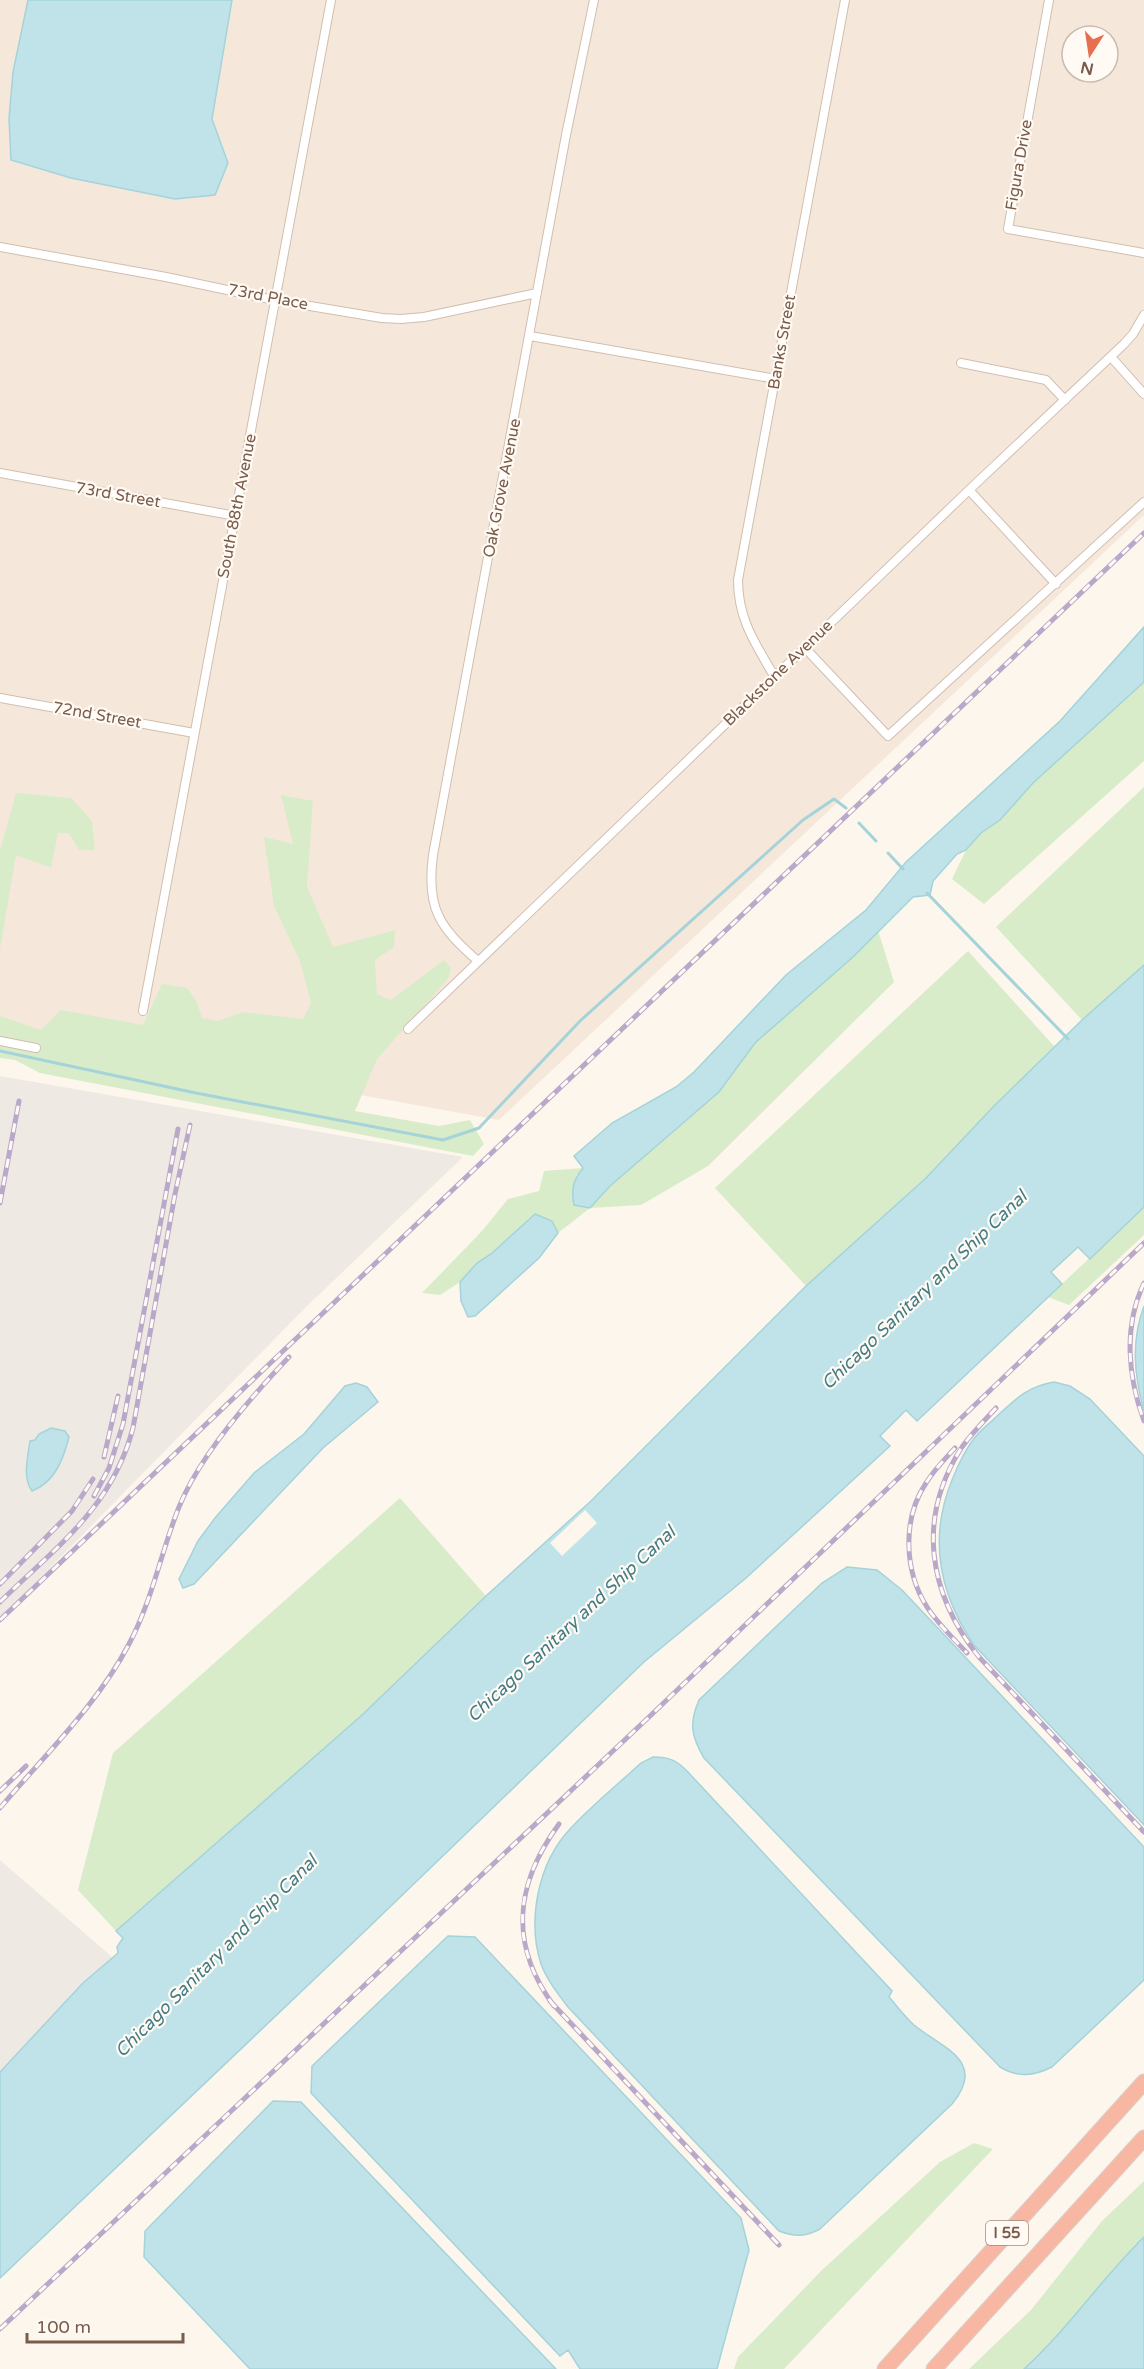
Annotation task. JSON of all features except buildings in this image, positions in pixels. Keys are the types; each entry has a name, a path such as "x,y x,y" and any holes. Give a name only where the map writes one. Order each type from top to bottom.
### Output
{"highway":[{"name":"I 55","path":"885,2369 1144,2082"},
{"name":"I 55","path":"934,2369 1144,2138"}],"street":[{"name":"South 88th Avenue","path":"143,1011 331,0"},
{"name":"Oak Grove Avenue","path":"478,961 449,934 442,924 433,899 431,866 594,0"},
{"name":"Banks Street","path":"774,676 743,619 738,596 738,579 844,0"},
{"name":"Figura Drive","path":"1049,0 1008,229 1144,253"},
{"name":"73rd Place","path":"0,247 165,277 274,300 401,319 424,317 537,294"},
{"name":"Blackstone Avenue","path":"408,1029 774,676 1111,357 1133,334 1144,315"},
{"path":"530,336 776,379"},
{"path":"1111,357 1144,394"},
{"path":"961,363 1046,380 1065,400"},
{"name":"73rd Street","path":"0,473 236,516"},
{"path":"969,490 1056,584"},
{"path":"805,648 888,736 1144,502"},
{"name":"72nd Street","path":"0,698 194,733"},
{"path":"0,1041 36,1048"}],"shaded area":[{"path":"0,0 1144,0 1144,515 499,1120 0,1030"},
{"path":"0,1076 463,1157 305,1308 0,1619"},
{"path":"0,1860 112,1957 83,1983 0,2072"}],"green space":[{"path":"1144,682 1144,761 984,904 952,879 966,850 981,833 1000,820 1033,783"},
{"path":"1144,787 1144,965 1082,1020 996,927"},
{"path":"16,793 71,798 92,821 95,850 79,850 69,833 58,833 51,868 16,855 0,949 0,851"},
{"path":"281,795 313,801 307,887 333,947 395,930 394,947 375,960 377,994 391,1000 444,960 451,968 448,979 377,1059 355,1111 439,1126 470,1120 484,1144 473,1156 40,1073 15,1060 0,1058 0,1016 41,1030 61,1010 143,1025 162,984 187,988 196,1000 202,1018 218,1021 243,1012 303,1019 311,1003 300,961 274,906 264,837 293,844"},
{"path":"878,930 894,982 708,1166 641,1205 590,1208 610,1186 719,1092 755,1043 853,957"},
{"path":"968,951 1055,1047 926,1178 806,1286 715,1188"},
{"path":"583,1168 576,1176 590,1208 558,1233 552,1221 535,1214 491,1254 477,1263 460,1282 440,1295 422,1293 482,1231 508,1199 539,1191 544,1171"},
{"path":"1144,1207 1144,1235 1069,1305 1048,1297"},
{"path":"400,1498 486,1596 361,1716 116,1931 78,1890 113,1753"},
{"path":"974,2143 993,2149 784,2369 734,2369 738,2357 822,2270 940,2162"},
{"path":"1144,2181 1144,2237 1040,2354 1024,2369 969,2369 1031,2310 1102,2221"}],"water":[{"path":"28,0 232,0 212,119 228,163 215,195 175,199 71,178 11,160 9,119 13,72"},
{"path":"1144,627 1144,682 1033,783 1000,820 981,833 966,850 957,854 933,881 930,895 913,897 853,957 755,1043 719,1092 610,1186 590,1208 574,1205 574,1185 583,1168 574,1156 612,1123 676,1087 694,1072 786,975 866,910 906,862 1060,721"},
{"name":"Chicago Sanitary and Ship Canal","path":"1144,965 1144,1207 1090,1259 1078,1247 1051,1272 1062,1284 917,1421 906,1410 880,1436 890,1446 746,1578 644,1662 0,2278 0,2072 83,1983 118,1953 117,1947 123,1938 116,1931 361,1716 486,1596 591,1501 806,1286 926,1178 994,1106 1082,1020"},
{"path":"535,1214 552,1221 558,1233 539,1258 475,1316 468,1317 461,1301 460,1282 477,1263 491,1254"},
{"path":"1144,1306 1144,1411 1135,1358 1137,1332"},
{"path":"1054,1382 1070,1386 1090,1399 1144,1456 1144,1825 974,1645 953,1606 941,1566 939,1545 945,1502 952,1480 968,1446 981,1431 1022,1395 1036,1387"},
{"path":"356,1383 367,1387 378,1402 323,1448 194,1584 183,1588 179,1579 198,1541 215,1518 254,1473 304,1434 345,1386"},
{"path":"51,1428 65,1431 69,1437 67,1446 52,1476 32,1491 26,1473 30,1441"},
{"path":"847,1567 877,1570 902,1590 1144,1847 1144,1980 1052,2067 1045,2070 1032,2074 1020,2074 1000,2067 704,1758 696,1743 693,1723 699,1700 822,1583"},
{"path":"653,1757 672,1760 687,1771 892,1991 889,1997 907,2019 948,2049 963,2066 965,2077 962,2089 952,2104 820,2229 810,2234 795,2235 779,2231 568,2007 541,1964 535,1929 536,1911 538,1893 550,1858 570,1829 587,1812 641,1763"},
{"path":"448,1936 475,1937 741,2218 749,2250 717,2369 580,2369 568,2350 560,2356 311,2093 312,2066"},
{"path":"273,2101 301,2102 556,2369 250,2369 144,2257 145,2231"},
{"path":"1144,2237 1144,2369 1024,2369 1040,2354"}],"pier":[{"path":"585,1510 597,1523 562,1556 550,1543"}],"waterway":[{"path":"0,1051 196,1093 443,1140 479,1128 580,1021 803,820 834,799 846,808"},
{"path":"859,823 876,841"},
{"path":"888,853 903,869"},
{"path":"927,893 1068,1039"}],"railway":[{"path":"0,1620 1144,533"},
{"path":"0,1203 19,1101"},
{"path":"0,1602 80,1524 111,1481 124,1456 133,1428 175,1194 190,1125"},
{"path":"94,1496 109,1468 123,1424 178,1129"},
{"path":"0,2329 649,1717 1144,1243"},
{"path":"1144,1283 1133,1317 1130,1352 1134,1387 1144,1421"},
{"path":"0,1808 102,1688 137,1628 179,1507 199,1468 227,1428 289,1357"},
{"path":"104,1457 118,1396"},
{"path":"996,1408 962,1447 947,1474 938,1501 934,1528 934,1555 939,1581 948,1607 962,1633 979,1657 1144,1832"},
{"path":"955,1448 926,1483 918,1497 913,1512 909,1545 910,1561 919,1593 941,1625 967,1653"},
{"path":"0,1584 72,1511 93,1479"},
{"path":"0,1791 26,1766"},
{"path":"554,2006 539,1983 529,1960 524,1937 523,1914 526,1892 533,1869 559,1824"},
{"path":"550,2001 779,2245"}]}
